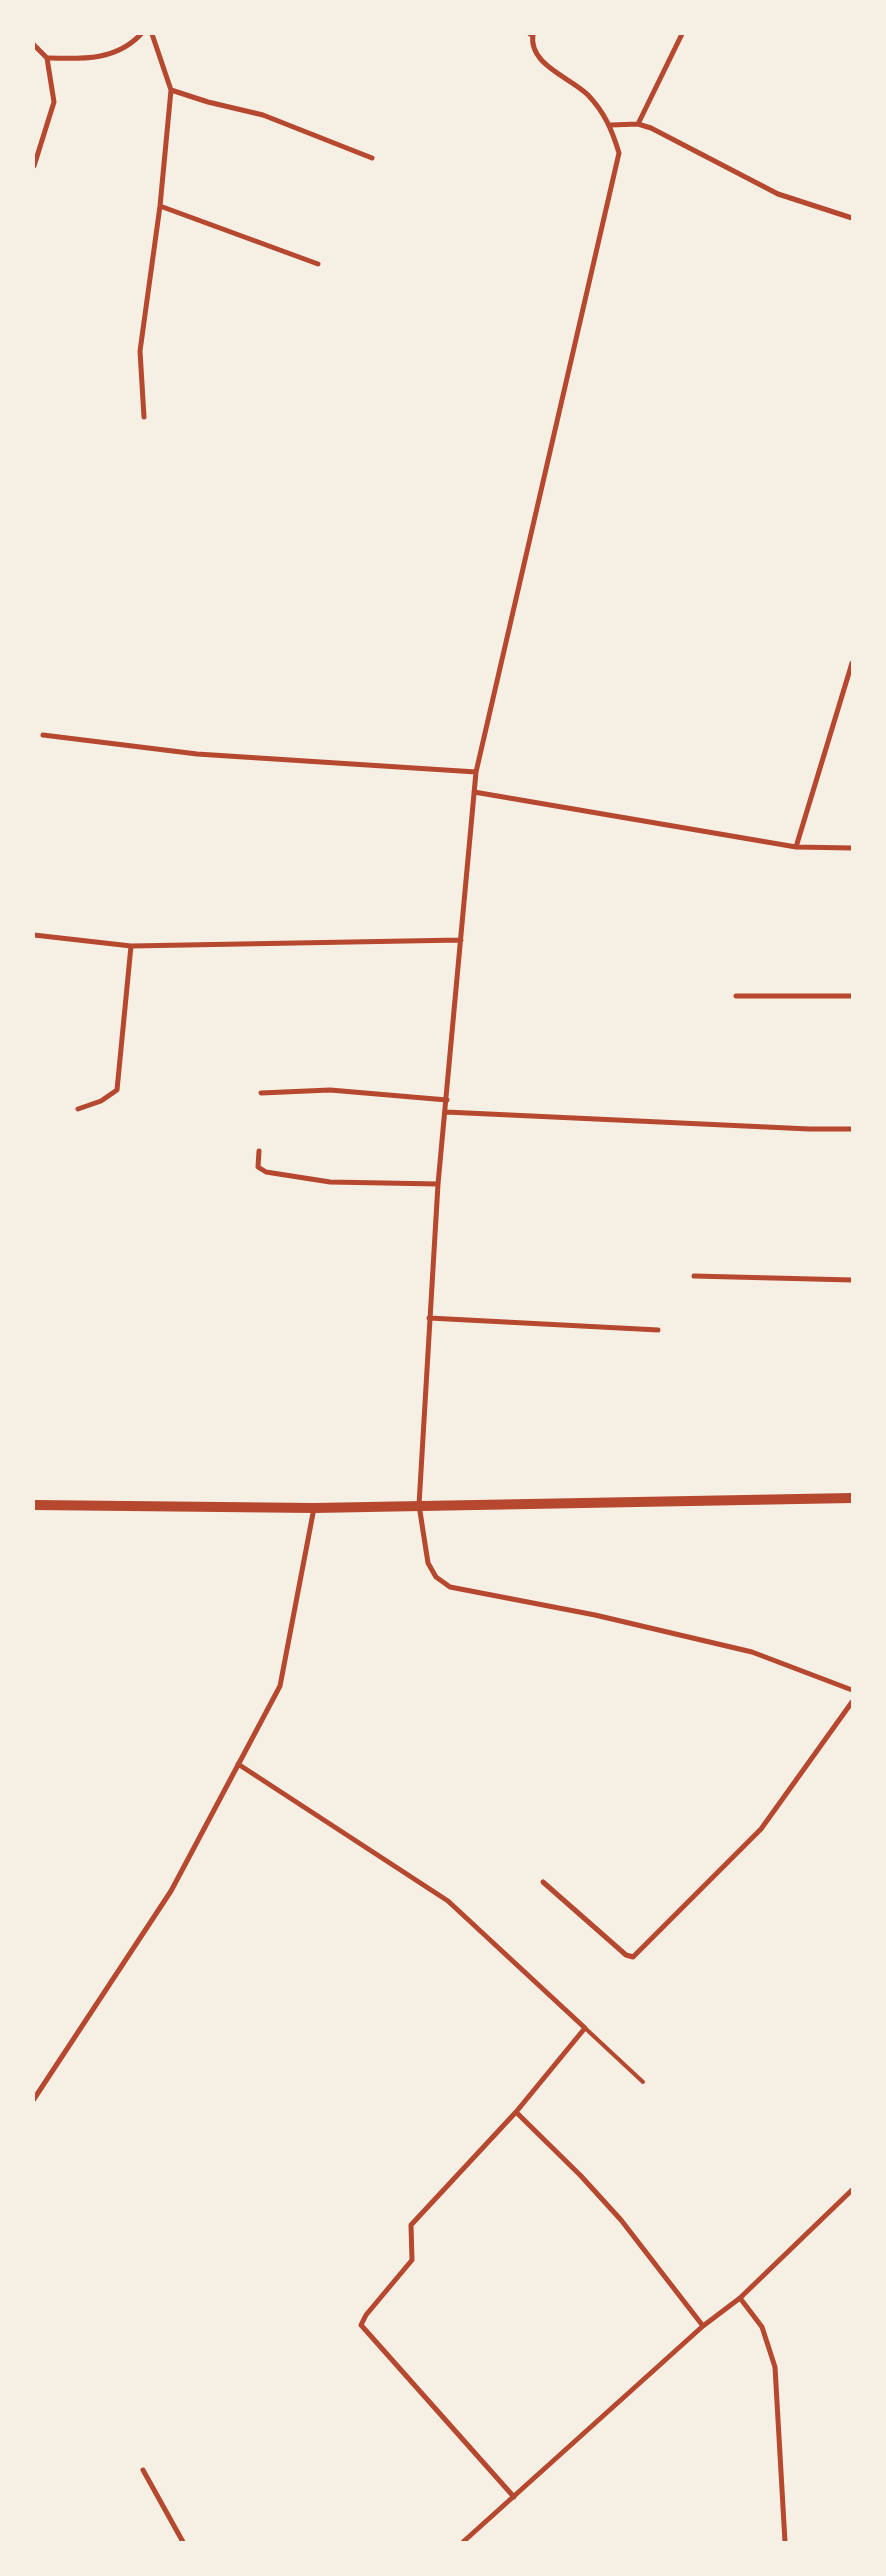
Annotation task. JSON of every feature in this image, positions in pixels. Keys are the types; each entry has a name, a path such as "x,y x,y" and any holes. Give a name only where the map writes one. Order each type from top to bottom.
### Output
{"main road":[{"path":"34,1505 314,1508 852,1498"}],"street":[{"path":"47,58 88,59 115,54 132,44 141,34"},
{"path":"144,417 140,351 160,206 171,90 152,34"},
{"path":"532,34 532,43 540,60 587,94 611,126 619,153 476,772 438,1184 429,1318 419,1505 428,1562 436,1577 450,1586 595,1615 752,1652 852,1690"},
{"path":"638,124 682,34"},
{"path":"34,45 47,58 54,102 34,166"},
{"path":"171,90 208,102 263,115 372,158"},
{"path":"611,126 638,124 652,128 778,194 852,218"},
{"path":"160,206 318,264"},
{"path":"796,846 852,663"},
{"path":"43,735 196,754 476,772"},
{"path":"474,792 796,846 852,848"},
{"path":"34,935 131,946 461,940"},
{"path":"78,1109 101,1101 117,1090 131,946"},
{"path":"736,996 852,996"},
{"path":"261,1093 330,1090 447,1100"},
{"path":"446,1112 809,1129 852,1129"},
{"path":"260,1150 258,1167 266,1172 330,1182 438,1184"},
{"path":"694,1276 852,1280"},
{"path":"429,1318 658,1330"},
{"path":"34,2099 171,1891 280,1686 314,1508"},
{"path":"543,1882 626,1955 633,1957 761,1829 852,1702"},
{"path":"238,1764 448,1901 585,2028 516,2112 411,2225 412,2260 366,2314 360,2325 514,2497"},
{"path":"516,2112 581,2176 621,2220 703,2326"},
{"path":"463,2542 703,2326 740,2298 852,2190"},
{"path":"740,2298 762,2327 775,2367 785,2542"},
{"path":"143,2470 182,2542"}],"lane":[{"path":"585,2028 643,2082"}]}
